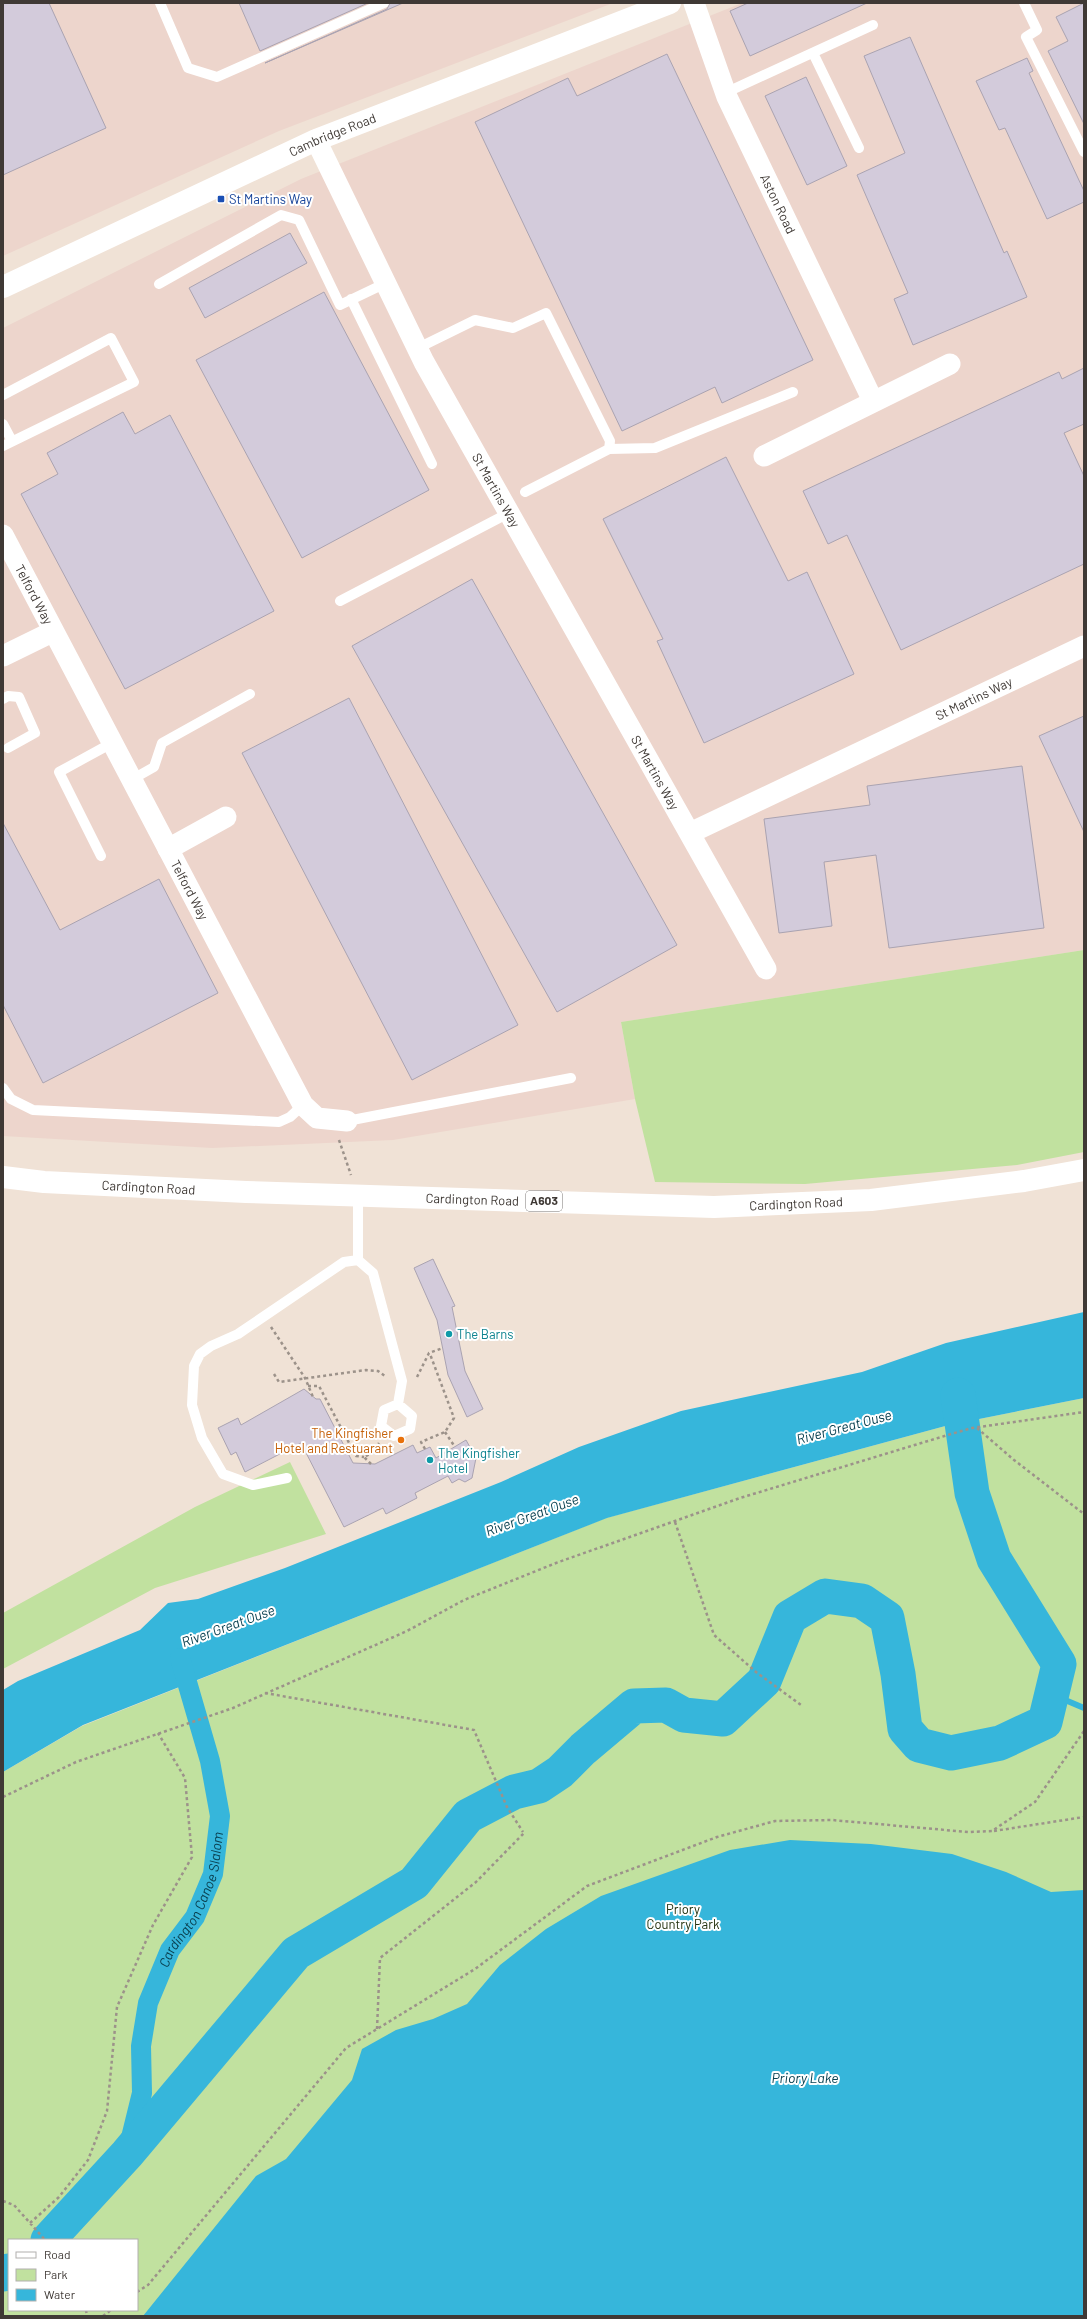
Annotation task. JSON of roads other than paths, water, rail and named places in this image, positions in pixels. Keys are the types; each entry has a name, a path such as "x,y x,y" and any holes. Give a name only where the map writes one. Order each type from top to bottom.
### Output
{"main road":[{"name":"Cambridge Road","path":"3,287 316,140 670,3"},
{"name":"Cardington Road","path":"3,1177 44,1182 358,1196 714,1207 871,1200 1024,1180 1084,1170"}],"street":[{"name":"Aston Road","path":"694,3 725,93 873,401"},
{"name":"St Martins Way","path":"316,140 418,348 509,513 766,969"},
{"path":"764,456 950,364"},
{"name":"Telford Way","path":"3,535 52,632 303,1106 317,1118 340,1121"},
{"name":"Telford Way","path":"3,656 52,632"},
{"name":"St Martins Way","path":"690,833 1084,646"},
{"path":"168,849 226,817"}],"lane":[{"path":"160,3 188,68 217,78 384,3"},
{"path":"1024,3 1037,30 1026,37 1084,152"},
{"path":"725,93 873,25"},
{"path":"813,53 859,148"},
{"path":"159,284 282,215 299,220 340,304 386,283"},
{"path":"351,299 432,464"},
{"path":"418,348 475,320 513,328 546,313 610,441 610,449"},
{"path":"3,395 111,338 134,382 7,444 3,424"},
{"path":"525,492 610,449 655,448 793,392"},
{"path":"340,601 509,513"},
{"path":"131,780 154,767 162,743 250,694"},
{"path":"3,698 8,696 19,697 35,733 8,748"},
{"path":"101,856 59,772 112,743"},
{"path":"340,1121 571,1078"},
{"path":"3,1088 11,1099 33,1110 279,1122 290,1117 303,1106"},
{"path":"358,1196 358,1260"},
{"path":"287,1478 253,1485 223,1474 202,1438 192,1405 194,1366 200,1354 211,1346 238,1334 344,1262 358,1260 373,1273 402,1381 398,1404"},
{"path":"398,1404 412,1416 410,1429 394,1436 382,1426 384,1410 398,1404"}],"water":[{"name":"River Great Ouse","path":"1084,1312 1084,1398 949,1425 607,1518 83,1725 3,1772 3,1690 18,1681 140,1630 168,1603 198,1599 285,1568 501,1482 579,1447 681,1411 862,1372 946,1343"},
{"name":"Priory Lake","path":"790,1840 871,1844 952,1854 1006,1872 1051,1892 1084,1890 1084,2316 143,2316 256,2176 286,2159 352,2080 362,2049 396,2030 433,2019 467,2004 500,1965 546,1929 601,1896 730,1850"}],"waterway":[{"path":"49,2239 127,2154 296,1953 414,1883 468,1816 514,1792 539,1786 560,1772 583,1749 634,1706 666,1705 684,1715 723,1719 764,1681 790,1617 825,1596 862,1601 887,1618 898,1674 905,1729 919,1745 951,1753 1000,1743 1045,1722 1059,1664 994,1559 972,1493 958,1395"},
{"name":"Cardington Canoe Slalom","path":"127,2154 142,2093 141,2046 148,2003 170,1950 195,1917 213,1874 220,1816 210,1761 180,1658"},
{"path":"1051,1694 1084,1708"},
{"path":"3,2274 8,2272"}],"place":[{"name":"St Martins Way","path":"221,199"},
{"name":"The Barns","path":"449,1334"},
{"name":"The Kingfisher Hotel and Restuarant","path":"401,1440"},
{"name":"The Kingfisher Hotel","path":"430,1460"}],"park label":[{"name":"Priory Country Park","path":"683,1916"}]}
